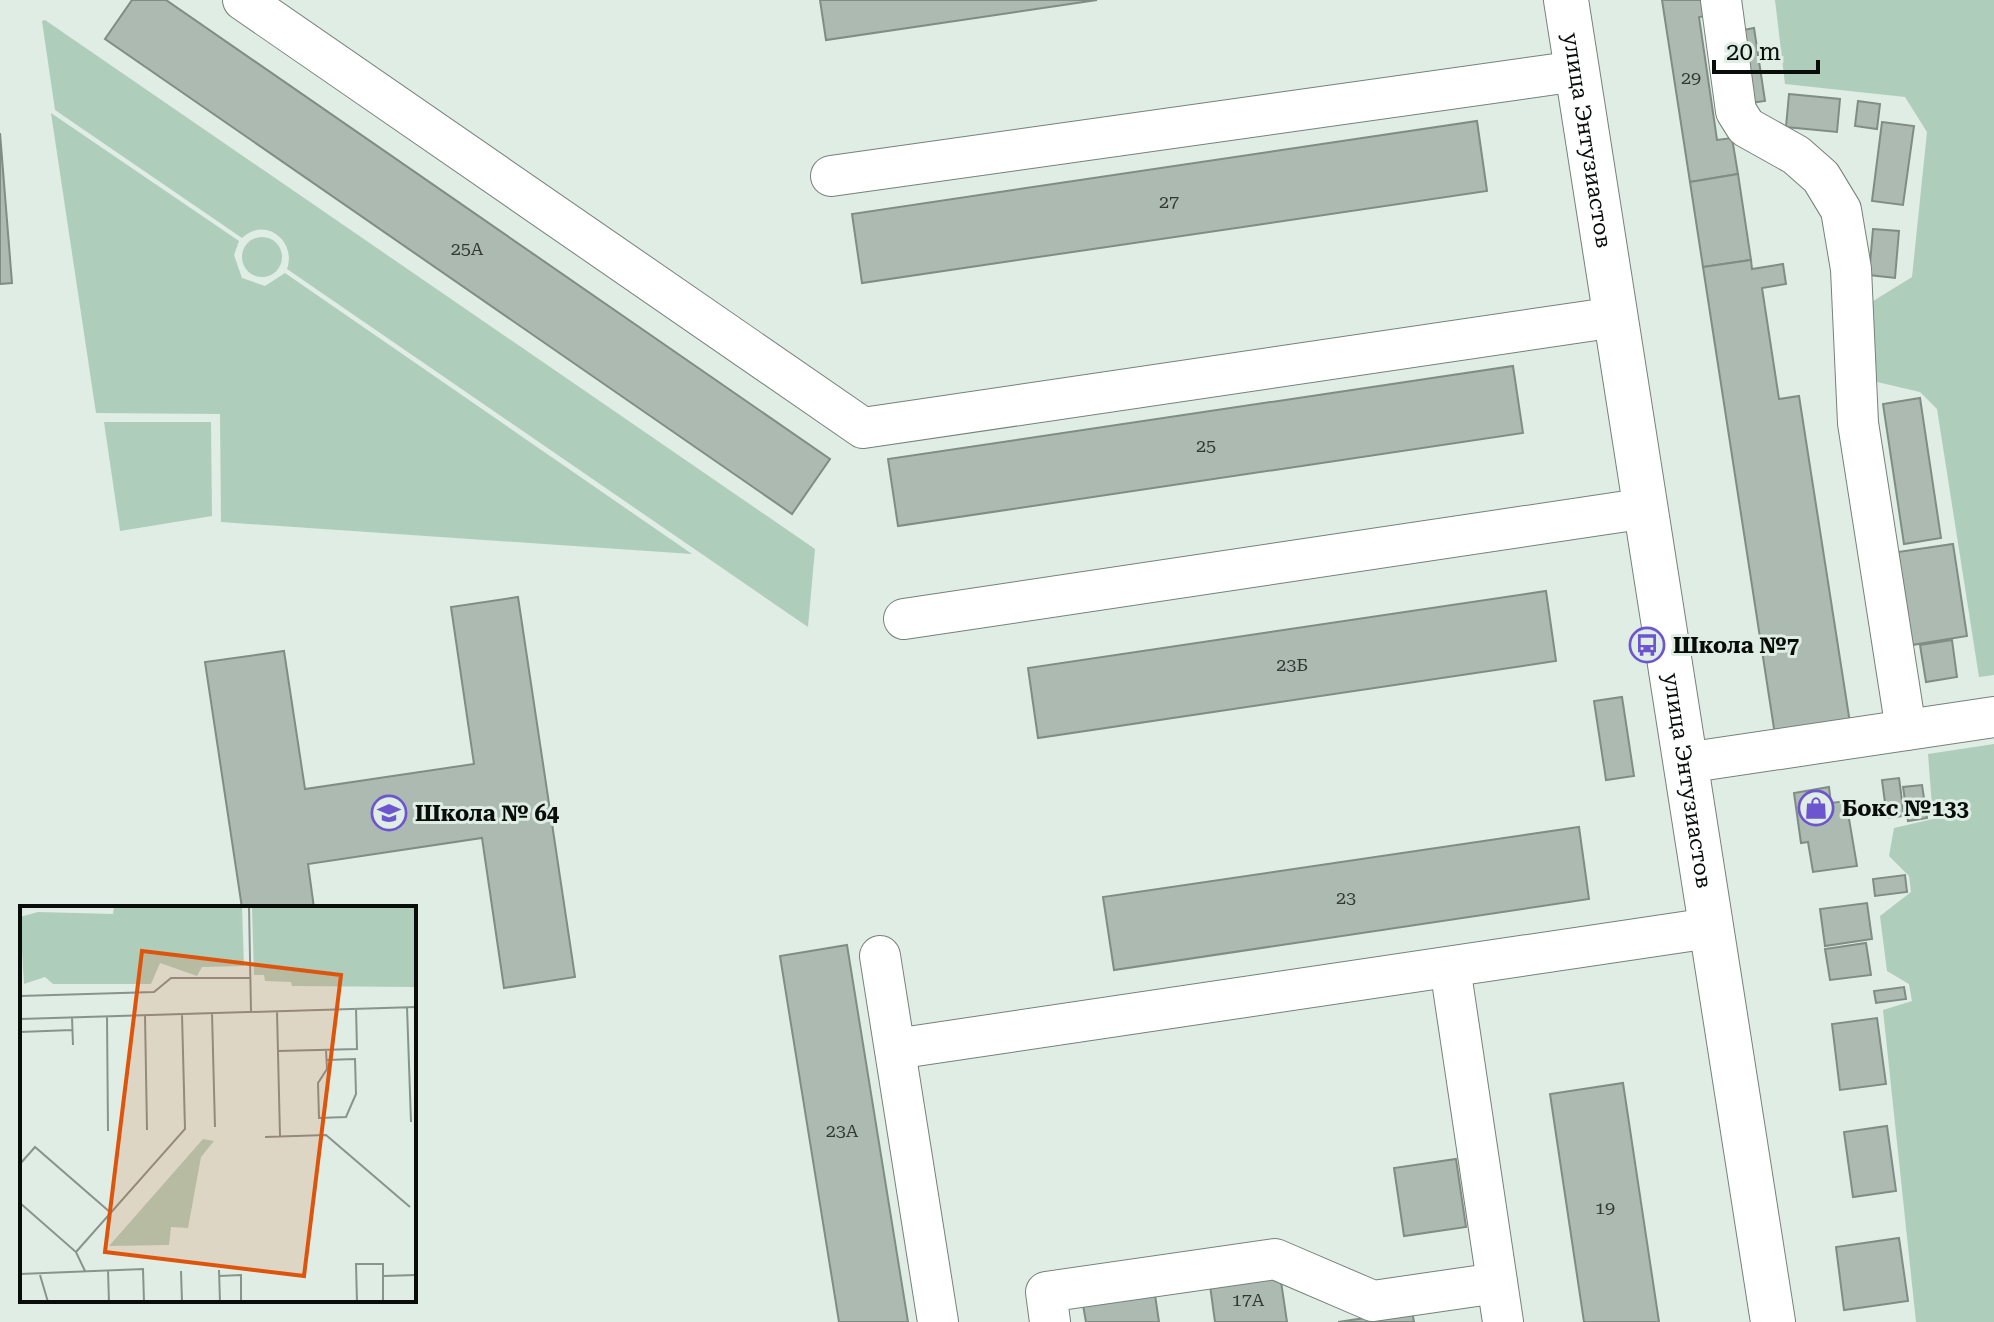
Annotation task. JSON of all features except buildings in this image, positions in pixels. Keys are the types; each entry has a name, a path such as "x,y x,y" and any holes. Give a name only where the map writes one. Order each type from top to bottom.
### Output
{"main road":[{"name":"улица Энтузиастов","path":"1566,0 1773,1322"}],"lane":[{"path":"1721,0 1736,111 1746,127 1796,155 1821,177 1841,210 1851,269 1858,423 1906,730"},
{"path":"256,3 863,428 1616,317"},
{"path":"831,176 1577,71"},
{"path":"904,619 1647,508"},
{"path":"1685,763 1994,717"},
{"path":"895,1049 1710,928"},
{"path":"880,956 938,1322"},
{"path":"1450,967 1503,1322"},
{"path":"1050,1322 1046,1292 1275,1259 1373,1301 1433,1308 1497,1283"}],"green space":[{"path":"1775,0 1994,0 1994,675 1979,677 1937,409 1920,392 1877,382 1870,303 1912,277 1927,132 1905,97 1785,84"},
{"path":"45,20 815,549 808,627 287,269 287,249 277,235 260,230 242,238 55,110 42,21"},
{"path":"51,113 239,241 234,255 242,278 265,286 285,273 692,554 221,522 220,414 96,413"},
{"path":"262,237 276,243 282,257 276,271 262,277 248,271 242,257 248,243"},
{"path":"104,422 211,422 212,516 120,531"},
{"path":"1994,744 1994,1322 1916,1322 1883,1010 1912,1001 1909,984 1887,971 1880,916 1911,892 1909,876 1889,856 1894,828 1933,819 1928,754"}],"place":[{"name":"Школа №7","path":"1647,645"},
{"name":"Бокс №133","path":"1816,808"},
{"name":"Школа № 64","path":"389,813"}]}
